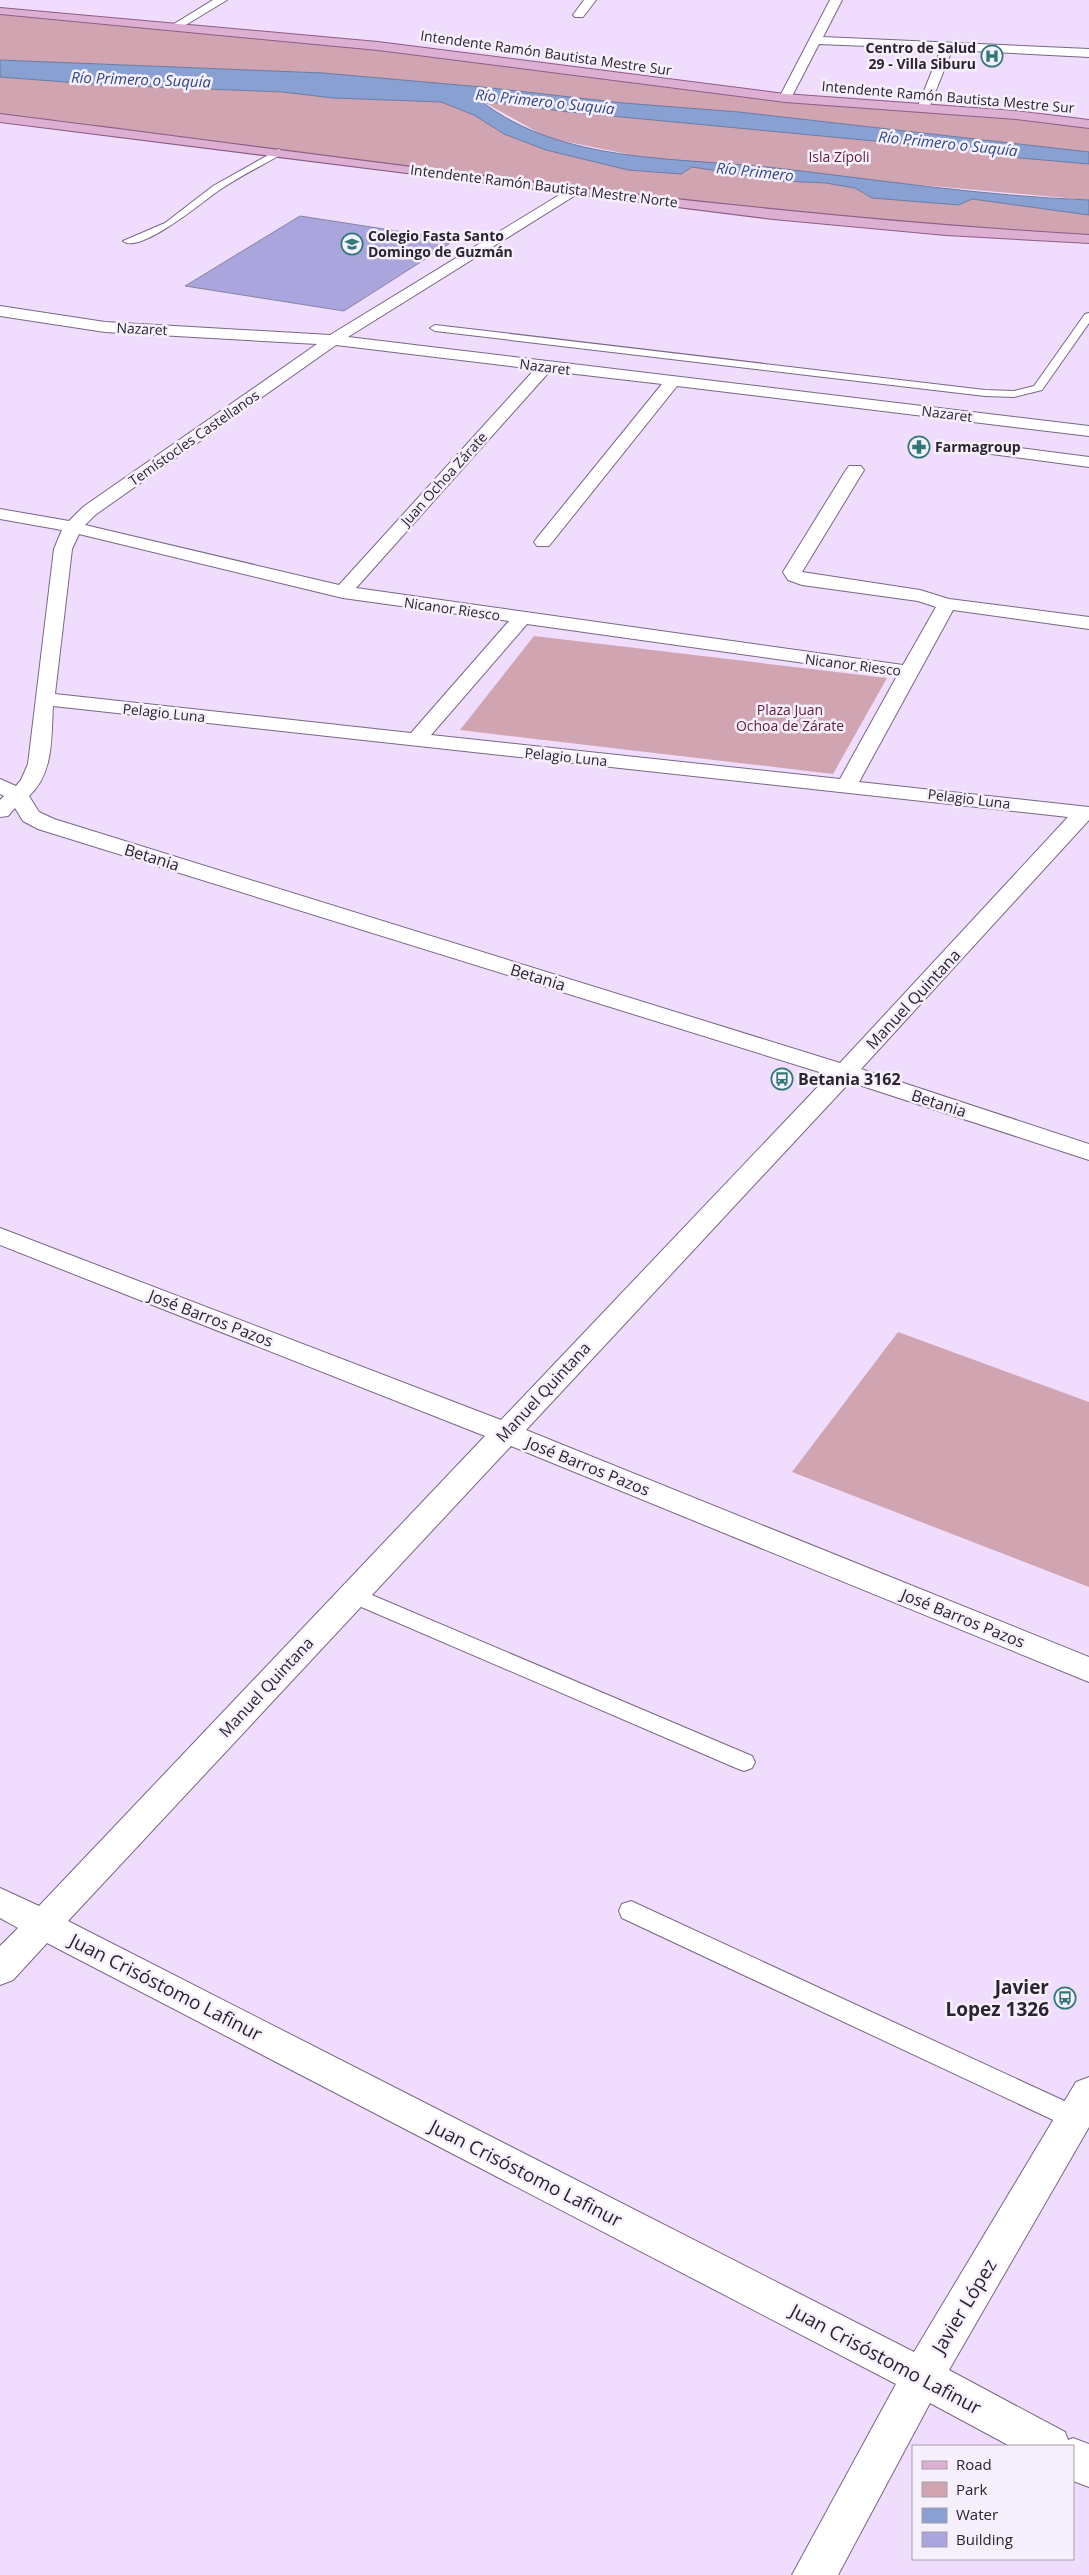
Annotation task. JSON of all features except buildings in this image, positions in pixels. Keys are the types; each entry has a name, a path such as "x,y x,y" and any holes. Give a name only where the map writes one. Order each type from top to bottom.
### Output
{"main road":[{"name":"Intendente Ramón Bautista Mestre Sur","path":"0,11 454,55 785,98 923,108 1089,124"},
{"name":"Intendente Ramón Bautista Mestre Norte","path":"0,118 773,215 946,231 1089,239"}],"street":[{"path":"175,27 221,0"},
{"path":"579,15 590,0"},
{"path":"785,98 836,0"},
{"path":"816,40 1089,53"},
{"path":"923,108 948,46"},
{"name":"Temístocles Castellanos","path":"0,811 9,791 31,783 38,764 44,699 63,549 73,527 89,511 333,340 574,190"},
{"name":"Nazaret","path":"0,311 104,327 333,340 672,382 1083,425"},
{"name":"Juan Ochoa Zárate","path":"343,592 545,367"},
{"path":"543,542 672,382"},
{"path":"1060,458 1083,425"},
{"path":"982,448 1089,462"},
{"path":"855,470 792,572 795,576 802,579 920,596 947,604 1089,623"},
{"name":"Nicanor Riesco","path":"0,514 73,527 343,592 910,672"},
{"path":"847,785 947,604"},
{"path":"415,741 522,618"},
{"name":"Pelagio Luna","path":"44,699 415,741 847,785 1087,813"},
{"name":"Betania","path":"9,791 31,816 46,824 845,1072 1089,1152"},
{"name":"Manuel Quintana","path":"0,1970 1087,813"},
{"name":"José Barros Pazos","path":"0,1236 504,1432 1089,1670"},
{"name":"Juan Crisóstomo Lafinur","path":"0,1902 922,2377 1048,2445"},
{"name":"Javier López","path":"814,2575 922,2377 1082,2106"},
{"path":"1074,2459 1089,2467"}],"lane":[{"path":"128,241 168,225 216,188 279,152"},
{"path":"435,328 985,393 1014,394 1038,388 1089,316"},
{"path":"353,1595 744,1762"},
{"path":"631,1911 1082,2106"}],"green space":[{"path":"0,11 275,36 721,91 1089,124 1089,152 739,112 623,103 482,87 323,73 0,60"},
{"path":"0,77 104,85 283,92 333,98 441,102 474,115 504,134 546,150 628,170 681,174 692,167 783,181 826,183 855,188 872,198 959,205 972,199 1089,215 1089,239 773,215 0,118"},
{"name":"Isla Zípoli","path":"480,100 569,112 969,150 1020,158 1089,164 1089,200 831,177 776,168 652,159 548,138"},
{"name":"Plaza Juan Ochoa de Zárate","path":"534,636 887,678 833,774 460,730"},
{"path":"898,1332 1089,1402 1089,1587 792,1472"}],"water":[{"path":"0,60 323,73 482,87 623,103 739,112 1089,152 1089,164 1020,158 969,150 569,112 481,101 513,122 547,136 584,147 661,159 776,168 1010,195 1089,200 1089,215 972,199 959,205 872,198 855,188 826,183 783,181 692,167 681,174 628,170 546,150 504,134 474,115 441,102 333,98 283,92 104,85 0,77"}],"place":[{"name":"Centro de Salud 29 - Villa Siburu","path":"992,56"},
{"name":"Colegio Fasta Santo Domingo de Guzmán","path":"352,244"},
{"name":"Farmagroup","path":"919,447"},
{"name":"Betania 3162","path":"782,1079"},
{"name":"Javier Lopez 1326","path":"1065,1998"}],"water label":[{"name":"Río Primero o Suquía","path":"141,80"},
{"name":"Río Primero o Suquía","path":"545,102"},
{"name":"Río Primero o Suquía","path":"948,144"},
{"name":"Río Primero","path":"755,172"}]}
